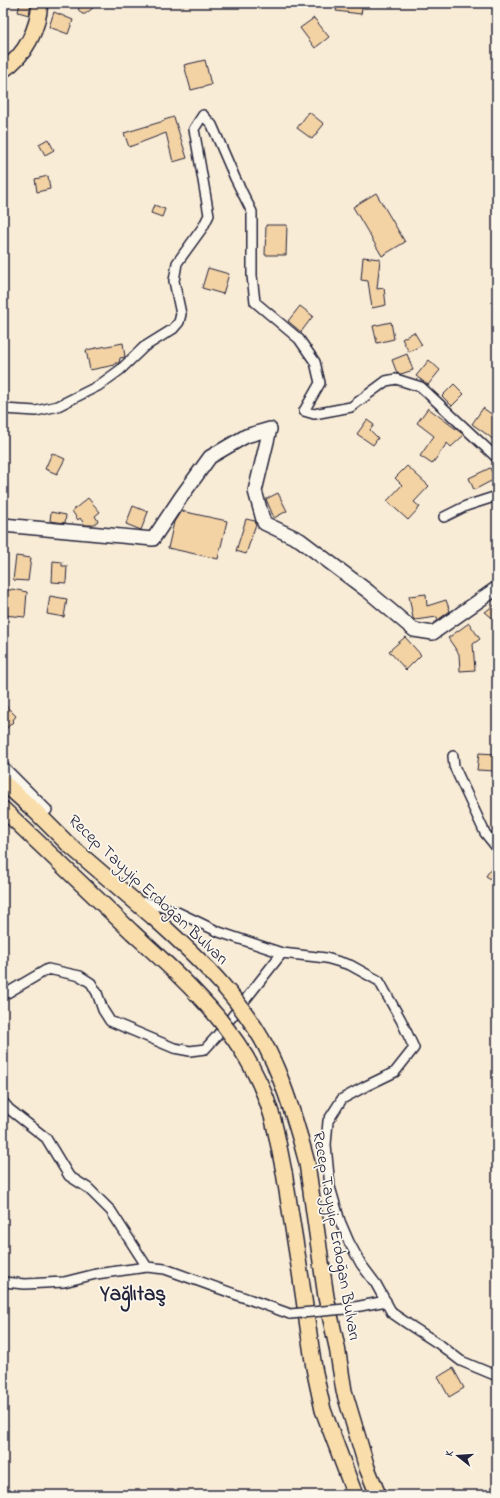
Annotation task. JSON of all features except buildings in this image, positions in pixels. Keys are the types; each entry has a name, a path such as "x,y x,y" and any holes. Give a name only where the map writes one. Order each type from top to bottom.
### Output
{"main road":[{"path":"3,70 13,64 22,53 34,32 40,3"},
{"name":"Recep Tayyip Erdoğan Bulvarı","path":"3,782 68,844 153,917 208,968 230,992 253,1024 274,1062 293,1113 307,1163 326,1297 337,1347 344,1391 367,1468 378,1495"},
{"path":"3,809 177,973 210,1007 229,1031 245,1056 272,1116 284,1172 314,1368 324,1410 355,1495"}],"street":[{"path":"3,409 36,411 58,406 98,386 120,370 144,347 173,329 178,322 181,314 174,281 177,263 203,227 209,214 194,129 203,115 212,125 235,178 252,212 252,276 255,302 299,339 315,362 320,383 304,410 314,414 351,407 386,381 396,379 421,387 497,458"},
{"path":"3,525 153,539 210,457 246,436 270,429 255,491 264,522 300,540 369,592 414,630 434,634 497,588"},
{"path":"444,517 466,506 497,496"},
{"path":"453,756 454,766 485,833 497,848"},
{"path":"3,766 47,810"},
{"path":"144,902 175,911 218,932 282,953 326,958 350,965 379,981 401,1020 414,1048 394,1072 342,1099 328,1121 326,1145 330,1187 340,1221 361,1264 376,1284 392,1313 439,1344 461,1361 497,1376"},
{"path":"3,994 48,969 80,976 91,983 97,993 103,1010 110,1021 174,1048 190,1051 204,1049 216,1037 282,953"},
{"path":"3,1102 8,1109 46,1138 68,1176 88,1188 112,1211 147,1267"},
{"path":"3,1282 25,1284 64,1282 96,1274 147,1267 165,1269 290,1314 345,1309 386,1301"}],"district":[{"name":"Yağlıtaş","path":"133,1295"}]}
